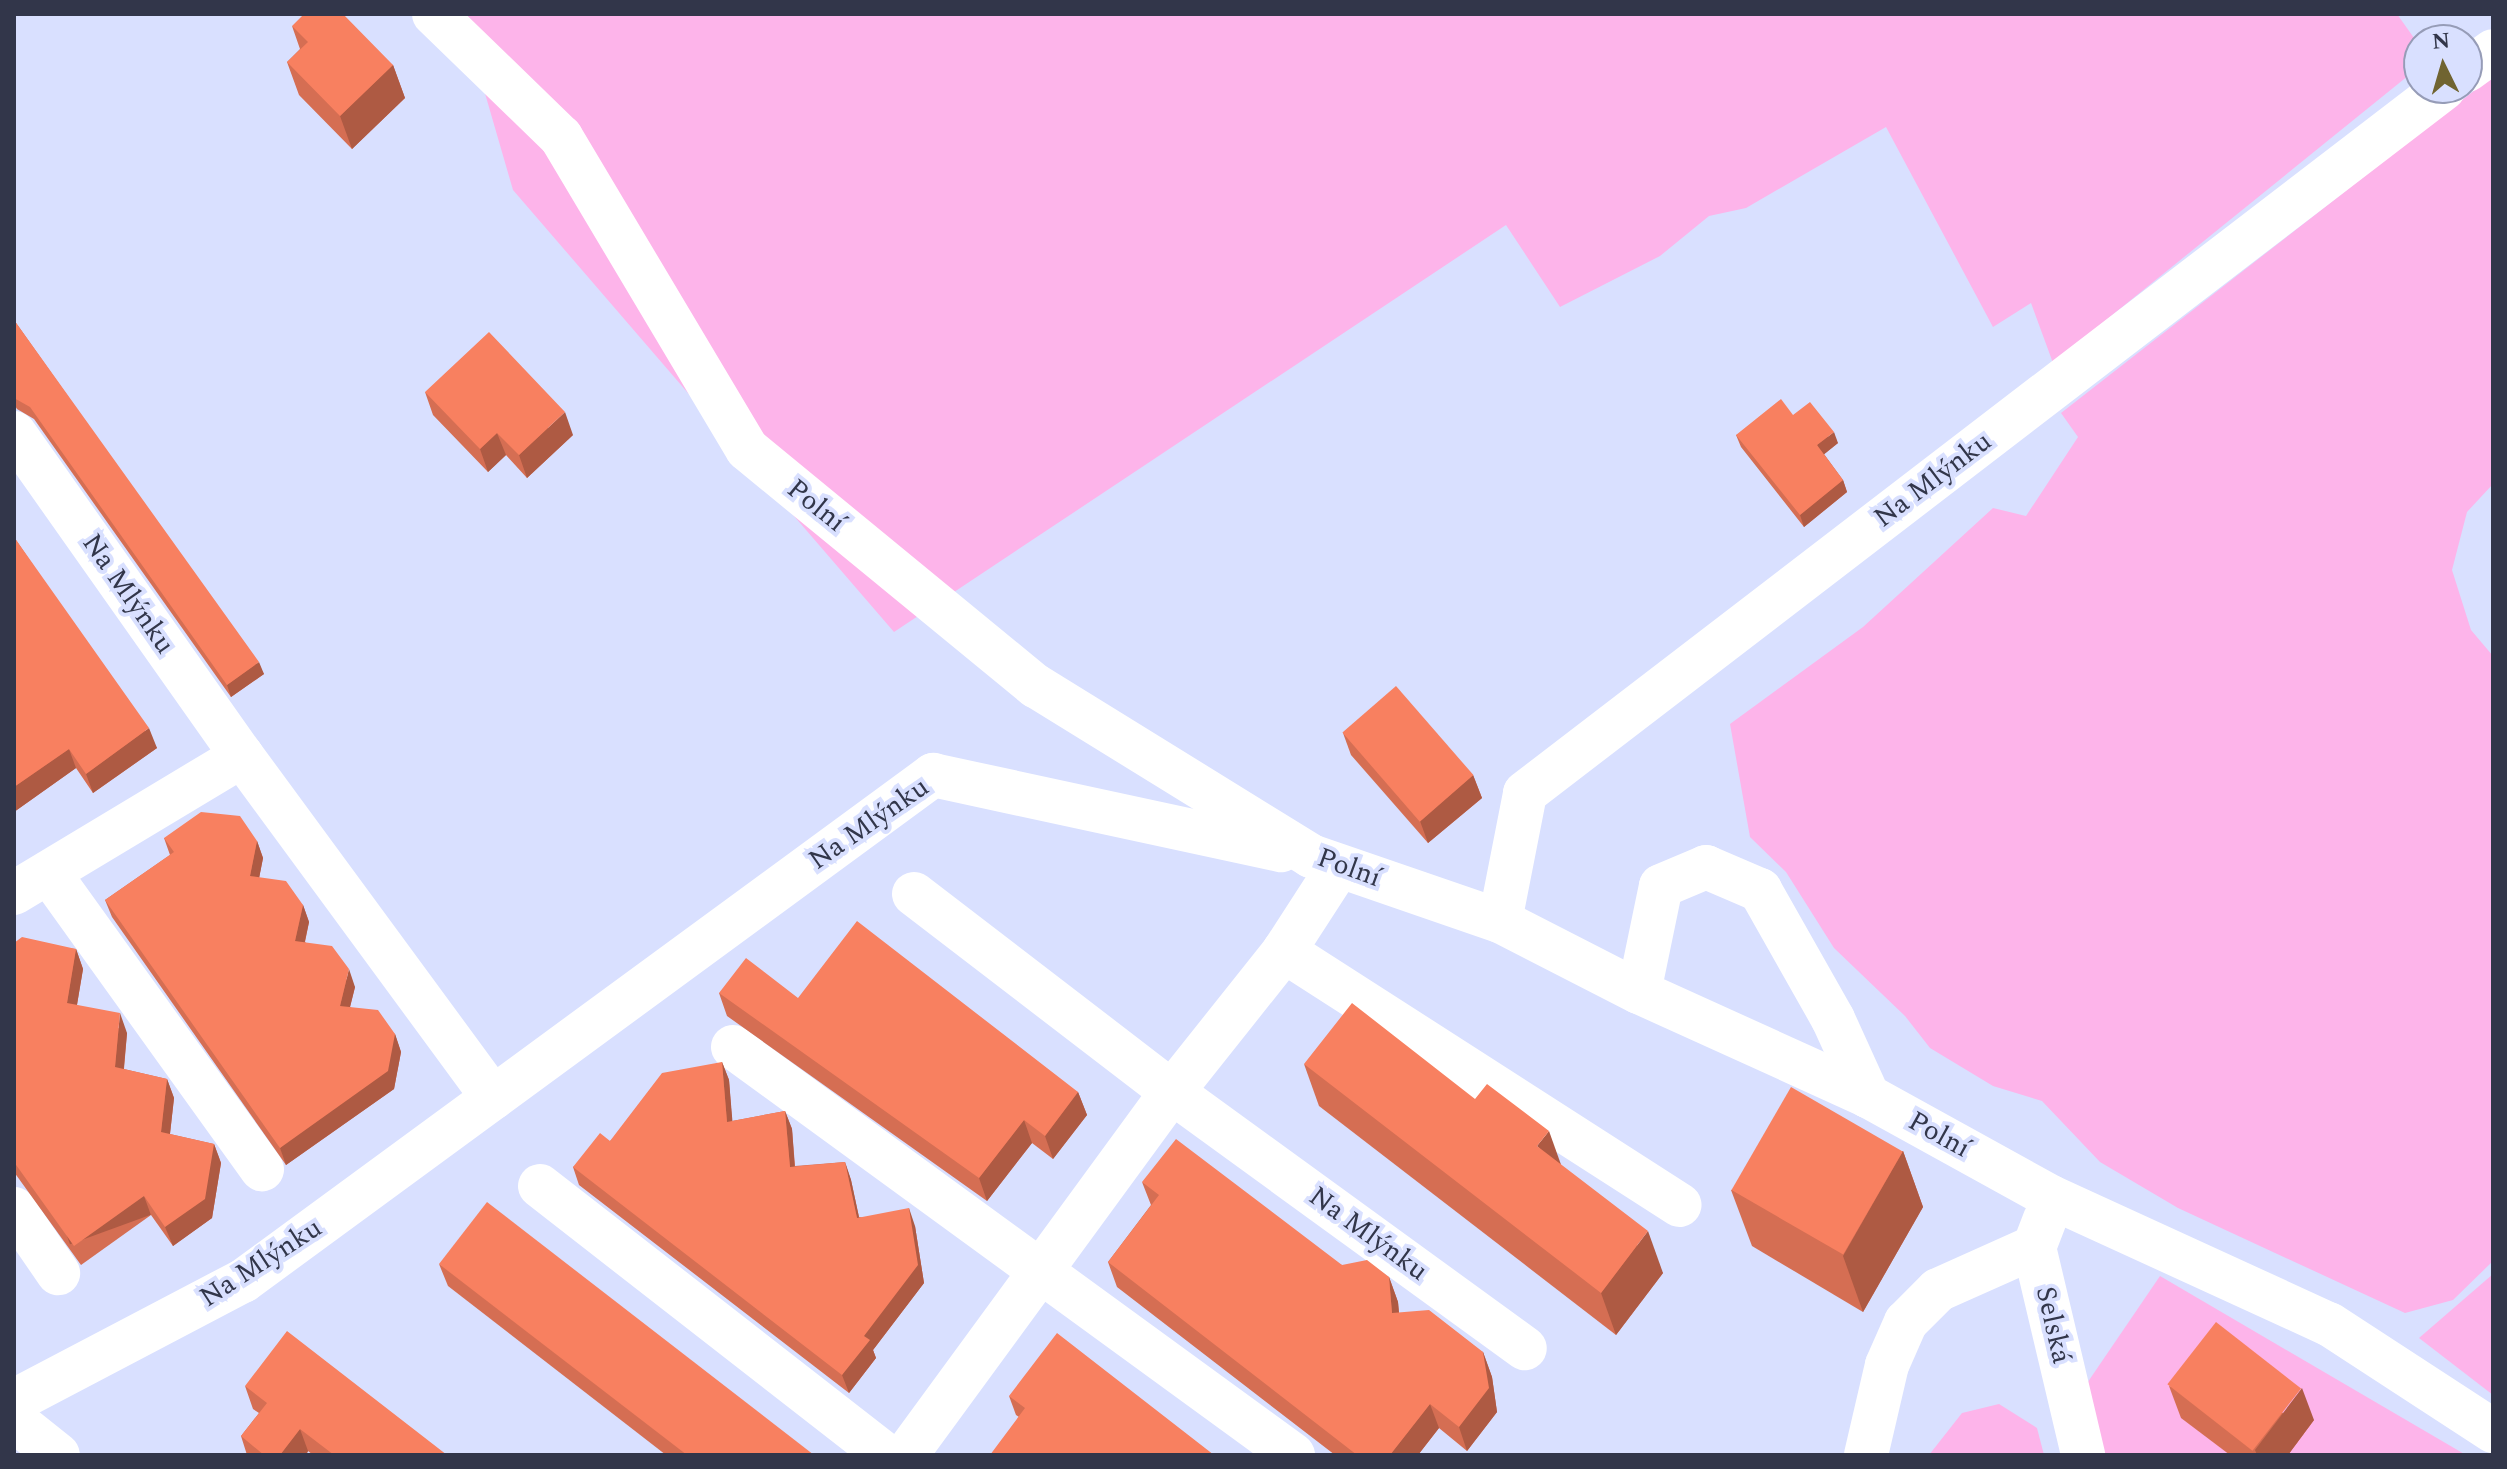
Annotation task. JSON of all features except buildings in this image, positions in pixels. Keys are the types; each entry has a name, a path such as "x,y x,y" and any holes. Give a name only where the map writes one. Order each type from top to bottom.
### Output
{"street":[{"name":"Polní","path":"434,14 561,137 747,449 1036,686 1325,861 1500,921 1639,992 1868,1096 2051,1197 2329,1324 2493,1431"},
{"name":"Na Mlýnku","path":"1500,921 1525,793 2423,104"},
{"name":"Na Mlýnku","path":"14,433 242,756 493,1098"},
{"path":"242,756 26,880 262,1169"},
{"name":"Na Mlýnku","path":"14,1401 243,1281 933,775 1325,861"},
{"path":"906,1455 1172,1092 1284,951 1325,861"},
{"path":"1639,992 1661,886 1706,867 1760,890 1833,1019 1868,1096"},
{"name":"Na Mlýnku","path":"914,894 1172,1092 1525,1348"},
{"path":"1284,951 1680,1205"},
{"path":"733,1047 1043,1269 1293,1455"},
{"path":"540,1186 886,1455"},
{"name":"Selská","path":"2051,1197 2034,1247 2083,1455"},
{"path":"14,1209 58,1273"},
{"path":"1866,1455 1887,1365 1906,1322 1938,1290 2034,1247"},
{"path":"14,1420 58,1455"}],"shaded area":[{"path":"462,14 2397,14 2404,24 2403,80 2053,363 2031,303 1993,327 1886,127 1746,208 1709,216 1660,256 1560,307 1506,225 894,632 513,190"},
{"path":"2493,76 2493,484 2467,512 2452,570 2471,630 2493,656 2493,1261 2453,1300 2405,1313 2178,1208 2100,1162 2042,1101 1993,1086 1930,1048 1905,1016 1834,948 1786,872 1750,837 1730,724 1863,627 1993,508 2026,516 2078,437 2061,413 2457,104 2483,104 2483,84"},
{"path":"2493,1274 2493,1395 2419,1338"},
{"path":"2160,1276 2466,1455 2097,1455 2081,1392"},
{"path":"1999,1404 2037,1428 2044,1455 1929,1455 1962,1413"}]}
